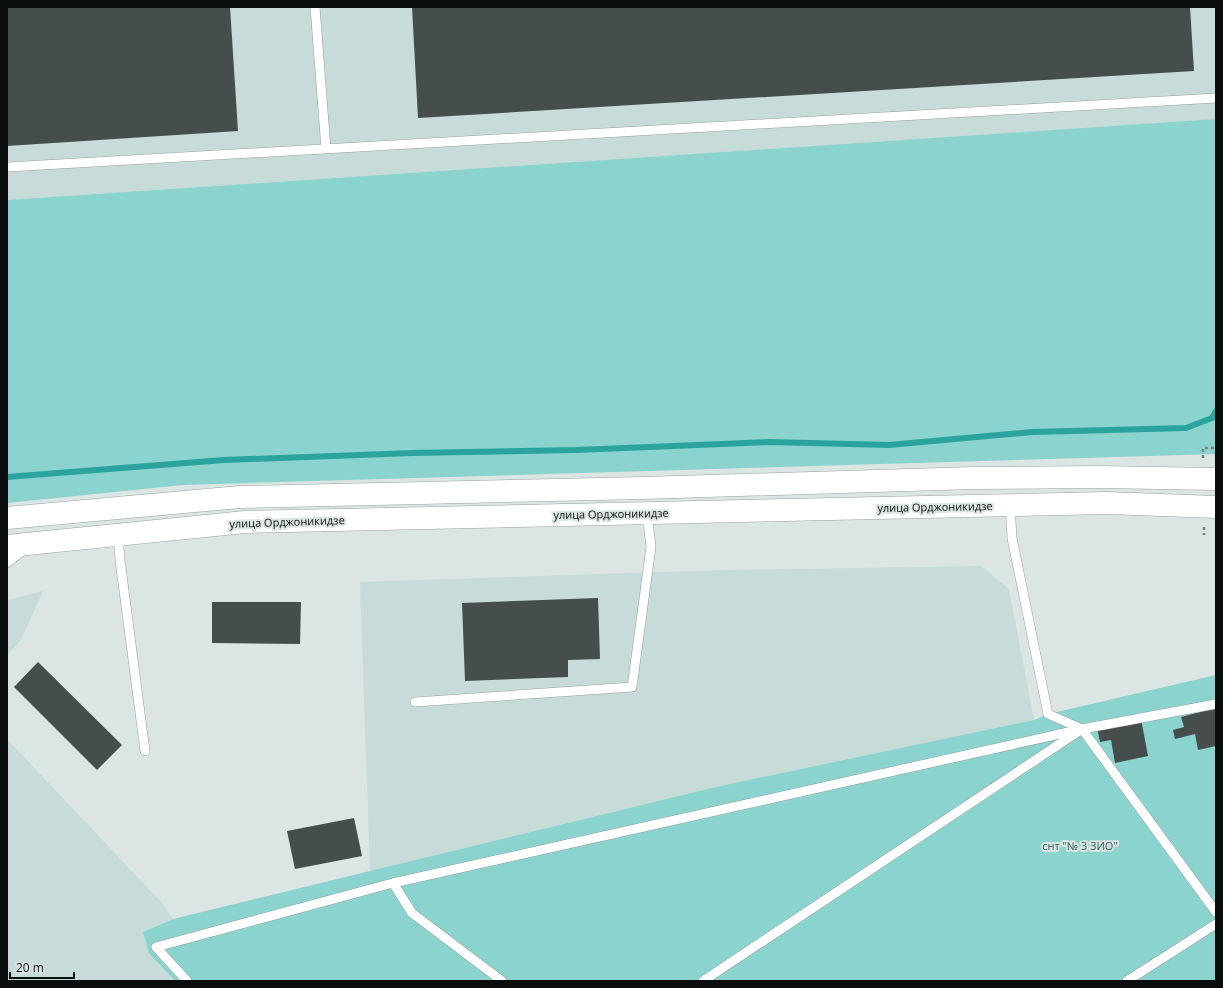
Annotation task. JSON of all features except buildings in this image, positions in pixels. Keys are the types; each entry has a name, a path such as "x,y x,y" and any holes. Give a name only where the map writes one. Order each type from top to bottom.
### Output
{"main road":[{"path":"1184,478 1216,471"},
{"path":"7,518 240,497 643,488 973,478 1099,477 1216,479"},
{"name":"улица Орджоникидзе","path":"7,546 245,522 1107,503 1216,508"}],"lane":[{"path":"315,7 326,149"},
{"path":"7,167 1216,98"},
{"path":"1010,505 1012,538 1048,714 1082,729 1216,912"},
{"path":"415,702 632,688 651,547 647,513"},
{"path":"118,535 145,751"},
{"path":"7,563 33,543"},
{"path":"188,981 156,948 393,883 1082,729 1216,704"},
{"path":"703,981 1082,729"},
{"path":"393,883 412,913 502,981"},
{"path":"1127,981 1216,924"}],"path":[{"path":"1203,448 1216,448"}],"shaded area":[{"path":"7,7 1216,7 1216,119 7,200"},
{"path":"981,566 1009,589 1034,720 720,786 370,871 360,582 724,570"},
{"path":"43,591 21,640 7,655 7,600"},
{"path":"7,739 163,904 173,919 144,931 149,953 175,981 7,981"}],"green space":[{"path":"1216,119 1216,454 183,485 7,503 7,200"},
{"name":"снт \"№ 3 ЗИО\"","path":"1216,675 1216,981 175,981 149,953 143,932 173,919 720,786 1034,720 1048,714"}],"waterway":[{"path":"7,477 224,460 412,453 576,450 770,442 889,445 1032,432 1186,428 1212,418 1216,411"}]}
